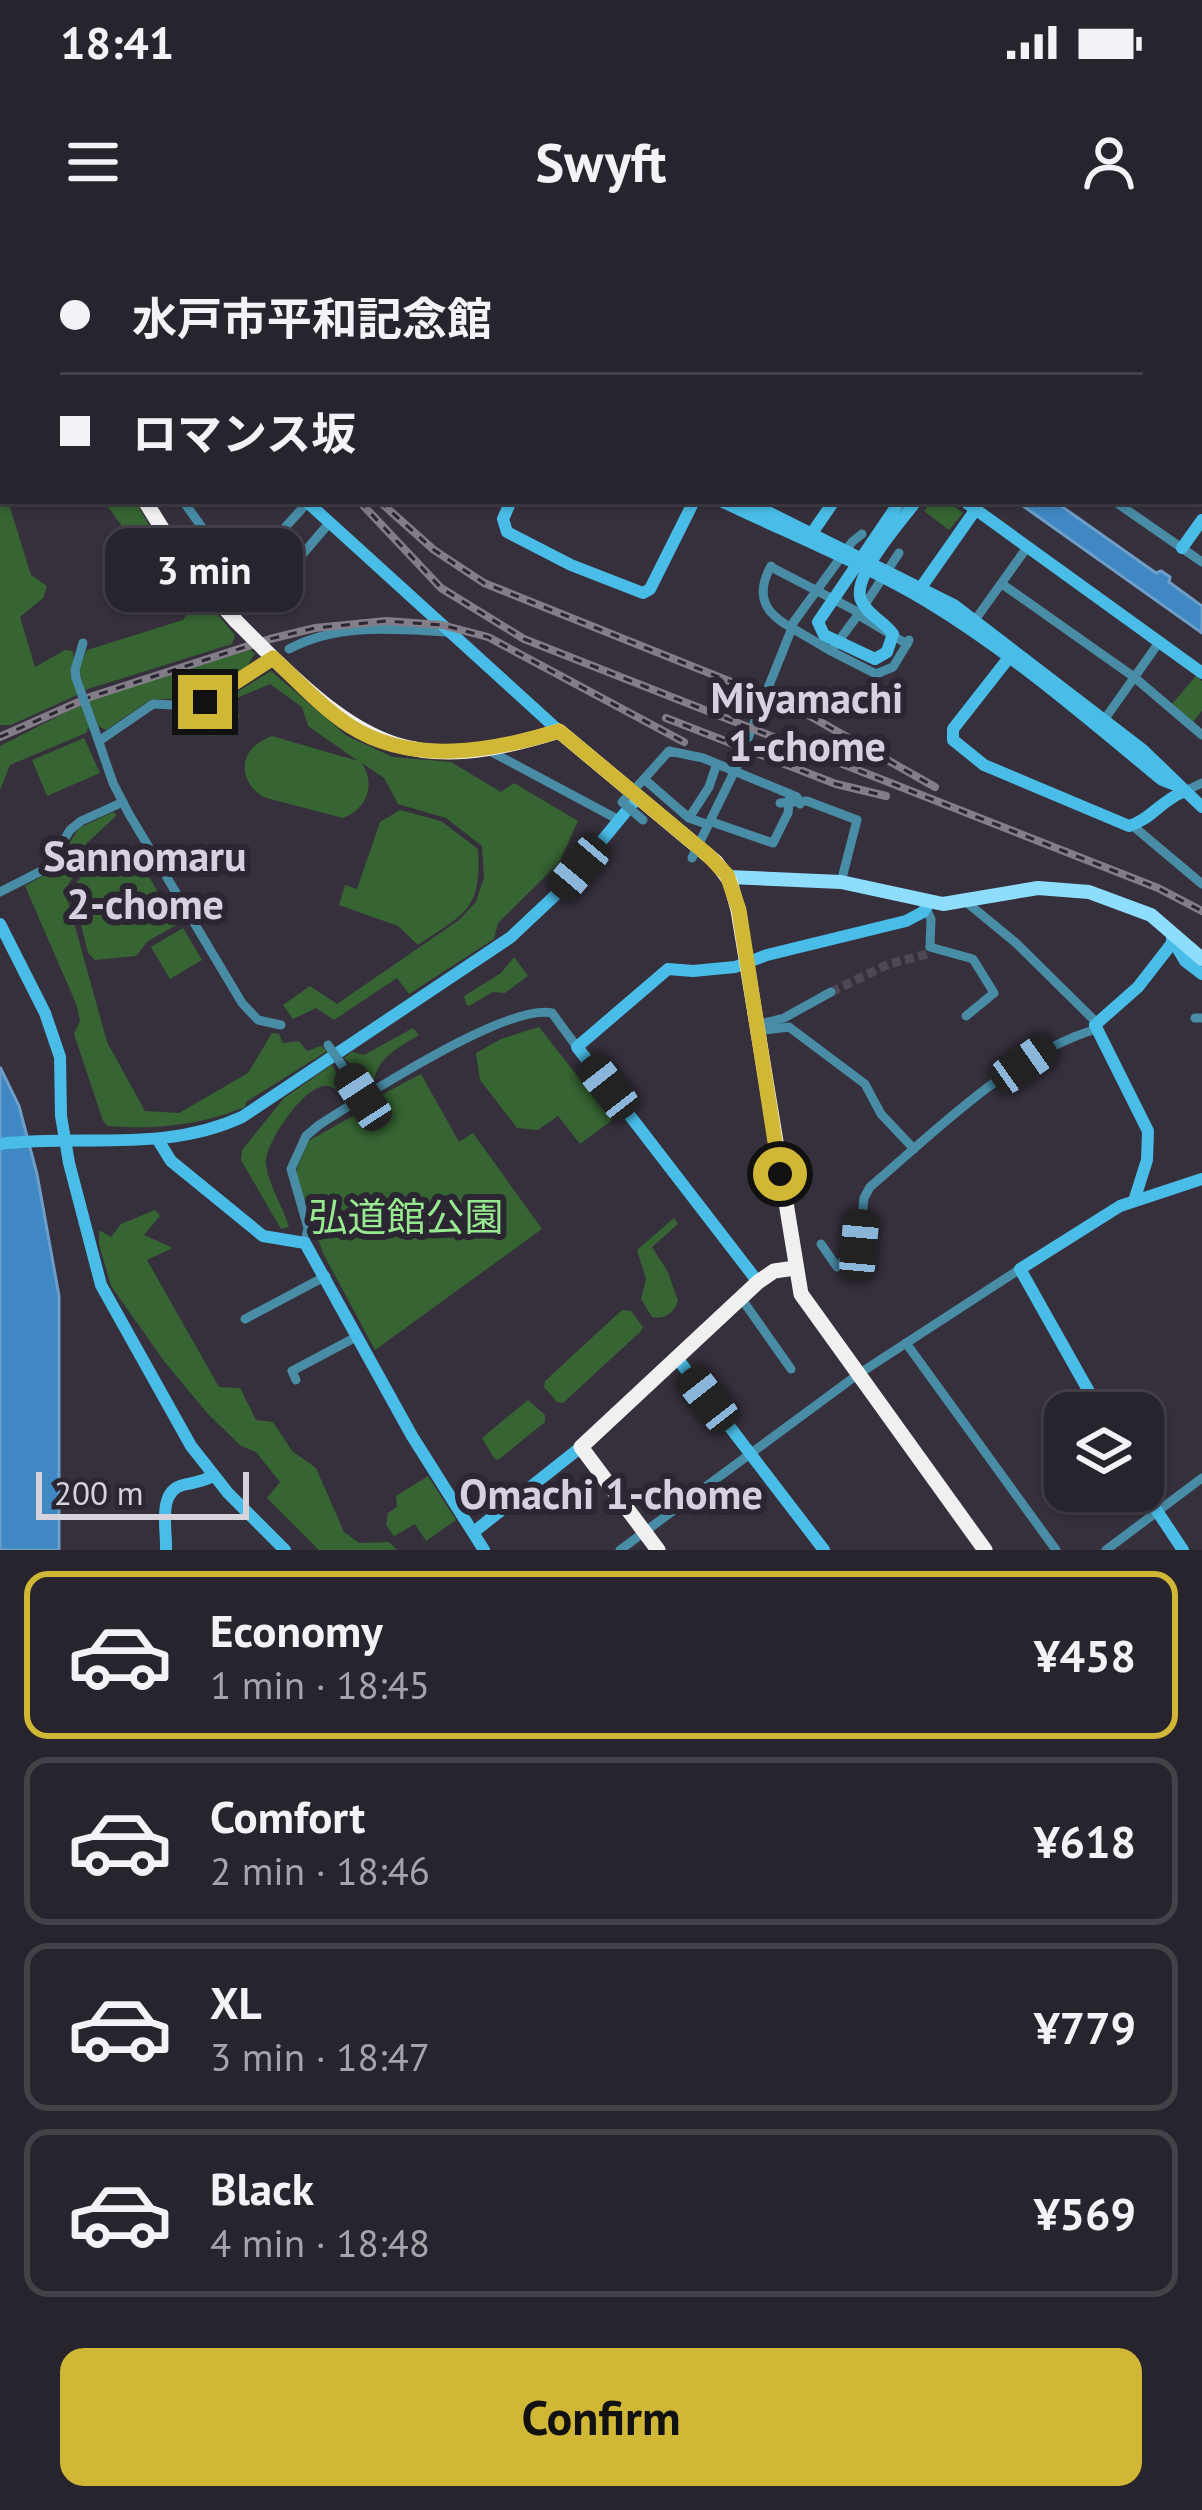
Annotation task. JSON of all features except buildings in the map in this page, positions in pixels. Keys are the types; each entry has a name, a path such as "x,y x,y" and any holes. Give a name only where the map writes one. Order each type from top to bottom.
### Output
{"highway":[{"path":"147,504 181,559 236,621 275,652 340,719 378,740 427,751 483,747 559,731 638,785 728,878 736,900 803,1300 986,1550"},
{"path":"658,1550 580,1447 758,1282 774,1271 795,1268"}],"main road":[{"path":"728,878 841,882 928,906 1038,888 1071,889 1139,909 1202,959"}],"street":[{"path":"184,504 237,576 305,504"},
{"path":"309,504 559,731"},
{"path":"510,504 502,519 507,532 562,561 643,593 650,589 692,504"},
{"path":"728,504 922,586 976,620 1162,780 1202,807"},
{"path":"756,504 1013,653 1170,773 1180,789"},
{"path":"812,533 832,504"},
{"path":"898,504 863,563 860,598 893,634 887,652 875,659 824,635 817,626 863,563 913,504"},
{"path":"1118,504 1202,562"},
{"path":"922,586 970,505 1202,673"},
{"path":"1182,548 1202,520"},
{"path":"248,568 273,589 331,523"},
{"path":"691,861 735,770 791,628 860,536 898,555 830,651"},
{"path":"976,620 1028,546"},
{"path":"771,566 816,591 908,642 893,667 876,674 775,618 764,603 763,581 771,566"},
{"path":"1002,584 1134,677 1202,735"},
{"path":"99,741 142,710 161,703 195,706 275,652 318,636 361,629 447,632"},
{"path":"1104,720 1160,640"},
{"path":"83,643 76,679 123,802 242,1003 258,1020 281,1025"},
{"path":"1013,653 953,729 953,740 983,765 1133,826 1202,884"},
{"path":"483,747 619,820"},
{"path":"643,820 622,802 669,751 735,770 797,796 800,804"},
{"path":"689,818 716,766 722,766"},
{"path":"1133,826 1180,789 1202,783"},
{"path":"638,785 689,818 773,843 783,829 790,794"},
{"path":"0,1144 64,1138 158,1140 207,1131 242,1117 489,952 549,903 619,820 638,785"},
{"path":"780,803 807,801 857,820 841,882"},
{"path":"0,892 47,868 80,821 123,802"},
{"path":"965,901 1016,943 1096,1025 1148,1131 1148,1151 1134,1201"},
{"path":"577,1047 668,969 693,971 747,963 906,921 928,906 930,947 973,959 994,993 966,1016"},
{"path":"0,924 45,1013 60,1057 64,1138 80,1217 101,1285 182,1433 213,1476 285,1550"},
{"path":"821,1244 837,1267 859,1245 864,1198 870,1187 984,1092 1057,1042 1096,1025 1138,987 1172,937 1185,961 1202,974"},
{"path":"757,1028 831,992"},
{"path":"305,1243 308,1228 291,1176 306,1136 363,1097 491,1026 534,1012 552,1013 758,1282"},
{"path":"757,1028 789,1027 865,1084 881,1114 914,1149"},
{"path":"327,1045 363,1097"},
{"path":"158,1140 171,1161 263,1236 305,1243 412,1436 484,1550"},
{"path":"620,1550 857,1375 1020,1269 1134,1201 1201,1184"},
{"path":"1020,1269 1089,1392"},
{"path":"245,1318 326,1276"},
{"path":"741,1298 791,1369"},
{"path":"296,1380 292,1371 358,1336"},
{"path":"906,1343 1056,1550"},
{"path":"677,1358 824,1550"},
{"path":"475,1532 580,1447"},
{"path":"166,1550 170,1493 213,1476"},
{"path":"1106,1550 1202,1478"},
{"path":"1155,1513 1183,1550"}],"green space":[{"path":"0,504 9,504 31,575 47,586 43,598 20,617 35,667 65,650 73,651 77,695 11,725 0,725"},
{"path":"106,504 137,504 168,557 235,635 232,644 85,690 78,668 87,650 186,616"},
{"path":"930,504 951,504 963,513 949,530 924,511"},
{"path":"246,648 255,653 244,672 203,697 150,700 106,730 98,726 88,701"},
{"path":"271,671 347,736 393,757 451,762 501,792 514,783 578,821 559,863 498,923 494,939 409,994 397,978 334,1020 316,1008 293,1019 283,1005 310,986 337,1004 459,920 476,902 484,877 482,846 446,818 398,804 384,778 362,763 367,794 359,808 343,818 263,797 248,781 245,763 253,748 272,736 358,761 308,726 302,707 270,684 235,699 239,717 223,732 210,736 201,723 203,713"},
{"path":"1196,676 1202,681 1202,711 1192,723 1171,705"},
{"path":"82,704 90,724 86,733 10,765 0,790 0,746"},
{"path":"84,738 100,773 47,796 32,760"},
{"path":"400,810 441,821 478,849 477,885 467,908 418,945 398,926 339,905 345,885 357,889 380,822"},
{"path":"113,812 117,815 87,843 65,890 107,1042 145,1111 179,1113 248,1073 272,1033 279,1034 283,1043 299,1041 307,1051 321,1046 327,1051 245,1107 161,1126 108,1126 103,1121 74,1034 80,1021 77,1006 25,886 51,871 79,828"},
{"path":"117,850 132,850 178,924 148,941 136,956 95,960 88,953 72,888 91,865"},
{"path":"183,928 202,960 170,979 151,947"},
{"path":"514,957 528,976 505,993 493,992 466,1004 464,996 501,973"},
{"path":"539,1027 612,1120 580,1144 558,1116 538,1130 517,1128 480,1080 476,1053"},
{"path":"413,1028 419,1035 384,1060 374,1083 344,1058 352,1052 364,1055"},
{"path":"332,1065 345,1088 343,1095 328,1086 309,1094 288,1116 267,1155 270,1179 289,1227 281,1229 241,1160 242,1150 284,1098"},
{"name":"弘道館公園","path":"421,1074 459,1142 473,1133 542,1229 375,1350 323,1253 295,1174 308,1141"},
{"path":"155,1210 160,1216 144,1235 173,1248 147,1260 219,1387 240,1388 256,1420 273,1422 292,1451 316,1468 344,1532 359,1543 389,1542 397,1550 319,1550 267,1498 280,1482 256,1452 241,1446 207,1413 164,1361 111,1286 99,1244 99,1230 111,1237 121,1224"},
{"path":"674,1218 678,1224 652,1247 678,1301 668,1315 652,1317 641,1299 646,1279 637,1250"},
{"path":"622,1310 631,1311 643,1327 640,1332 563,1403 557,1402 544,1387 545,1381"},
{"path":"528,1400 545,1415 545,1422 498,1460 494,1458 482,1438"},
{"path":"428,1476 456,1520 426,1541 415,1524 394,1536 386,1525 388,1513 397,1507 396,1496"}],"water":[{"path":"1020,504 1058,504 1156,573 1170,577 1169,582 1202,606 1202,633"},
{"path":"0,1067 19,1106 37,1174 59,1296 59,1550 0,1550"}],"tunnel":[{"path":"831,992 889,964 927,954 930,947"}],"railway":[{"path":"362,504 441,588 524,639 1158,888 1202,911"},
{"path":"382,504 434,550 484,583 794,707 935,787"},
{"path":"0,737 90,697 270,639 315,628 386,621 442,625 488,637 684,742"},
{"path":"666,718 836,784 886,796"}],"district":[{"name":"Miyamachi 1-chome","path":"807,721"},
{"name":"Sannomaru 2-chome","path":"145,879"},
{"name":"Omachi 1-chome","path":"611,1493"}],"route":[{"path":"205,702 273,658 353,728 400,747 456,751 559,731 708,855 734,890 780,1174"}]}
